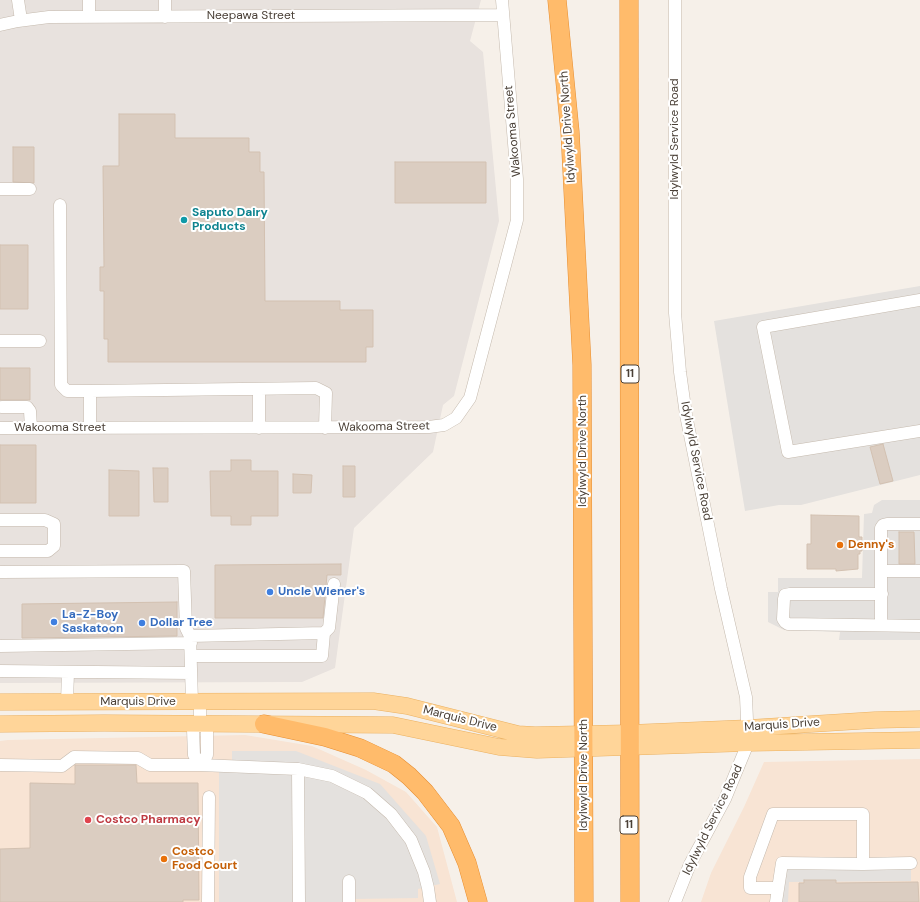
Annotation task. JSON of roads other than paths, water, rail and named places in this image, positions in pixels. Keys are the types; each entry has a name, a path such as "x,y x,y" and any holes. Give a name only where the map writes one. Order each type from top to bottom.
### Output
{"highway":[{"name":"Idylwyld Drive North","path":"557,0 570,132 582,365 584,902"},
{"name":"11","path":"629,0 630,902"},
{"path":"264,724 326,737 360,748 394,764 409,776 451,826 467,863 478,902"}],"main road":[{"name":"Marquis Drive","path":"1,702 373,702 407,706 518,734 584,741 748,736 920,740"},
{"name":"Marquis Drive","path":"748,736 875,720 920,719"},
{"name":"Marquis Drive","path":"4,725 392,725 499,746 537,750 584,741"}],"street":[{"path":"18,0 21,20"},
{"path":"89,0 90,17"},
{"path":"165,16 166,0"},
{"name":"Wakooma Street","path":"1,428 429,427 444,425 456,418 470,398 517,220 517,179 502,0"},
{"name":"Idylwyld Service Road","path":"675,0 675,313 680,372 687,422 721,589 746,697 748,736 725,799 690,864 676,902"},
{"name":"Neepawa Street","path":"0,25 21,20 49,17 503,15"},
{"path":"0,189 30,189"},
{"path":"60,205 61,386 68,391 316,388 326,393 326,428"},
{"path":"920,300 763,327 788,452 920,431"},
{"path":"0,341 40,341"},
{"path":"259,389 259,428"},
{"path":"90,391 90,428"},
{"path":"1,428 1,408 27,408 30,411 31,428"},
{"path":"0,520 45,520 54,524 54,546 48,551 0,551"},
{"path":"881,625 883,525 920,524"},
{"path":"0,572 184,571 186,628 191,640 191,673 200,724 193,730 194,755 200,765"},
{"path":"882,571 920,571"},
{"path":"191,656 322,656 324,633 329,628 334,584"},
{"path":"882,594 786,595 784,599 783,619 788,624 920,626"},
{"path":"0,646 191,640 324,633"},
{"path":"0,671 191,673"},
{"path":"68,672 68,702"},
{"path":"0,766 62,766 74,757 138,758 150,765 200,765 298,769 332,776 367,793 391,814 410,840 424,872 430,902"},
{"path":"298,769 299,902"},
{"path":"208,902 209,796"},
{"path":"778,888 750,888 750,876 773,814 863,814 863,864"},
{"path":"776,902 782,863 911,863"},
{"path":"349,881 349,902"}],"place":[{"name":"Saputo Dairy Products","path":"184,220"},
{"name":"Denny's","path":"840,545"},
{"name":"Uncle Wiener's","path":"270,592"},
{"name":"La-Z-Boy Saskatoon","path":"54,622"},
{"name":"Dollar Tree","path":"142,623"},
{"name":"Costco Pharmacy","path":"88,820"},
{"name":"Costco Food Court","path":"164,859"}]}
